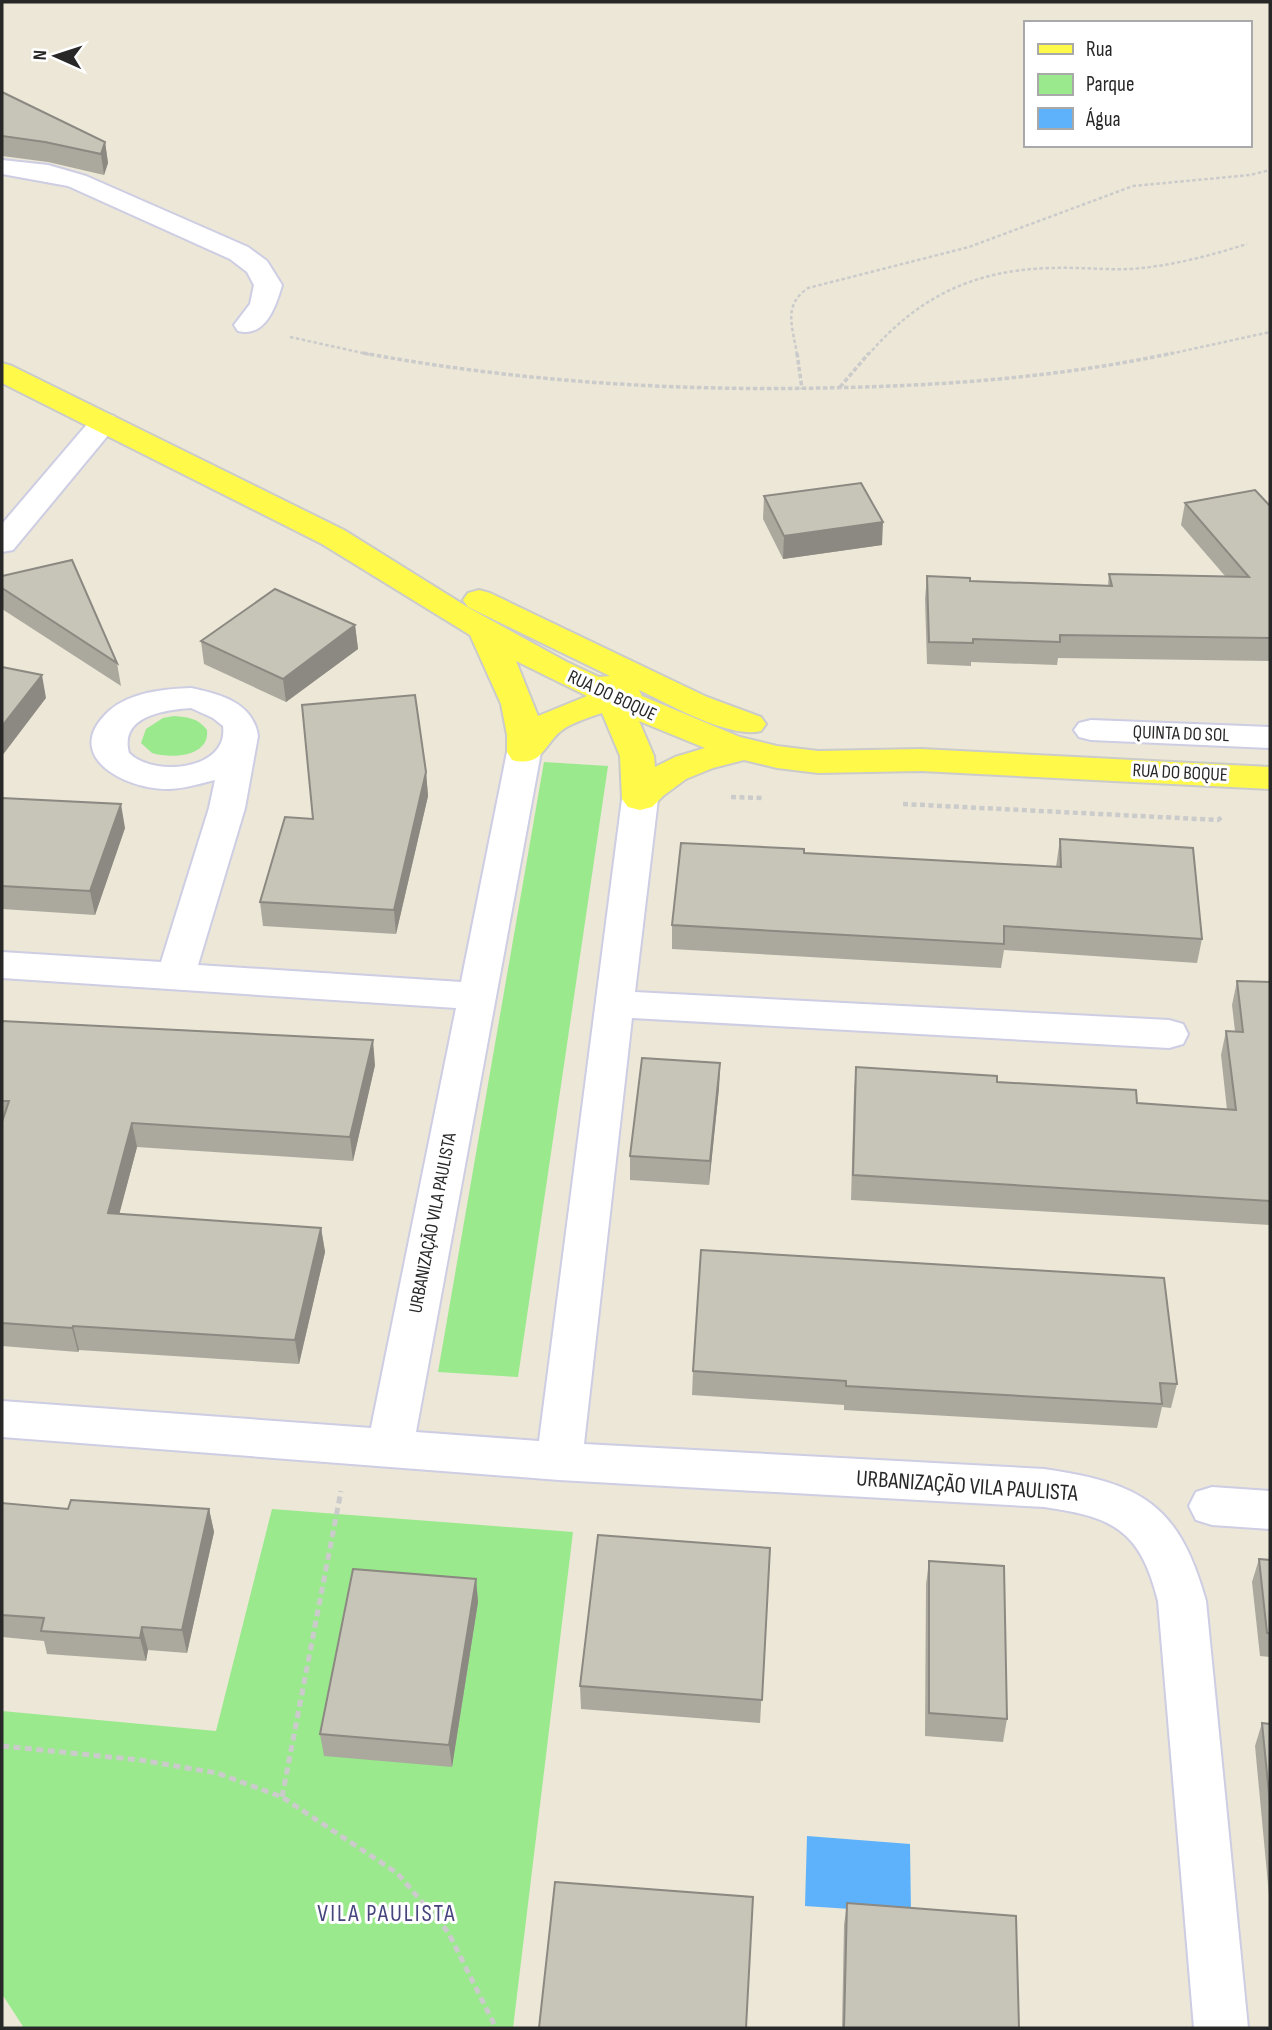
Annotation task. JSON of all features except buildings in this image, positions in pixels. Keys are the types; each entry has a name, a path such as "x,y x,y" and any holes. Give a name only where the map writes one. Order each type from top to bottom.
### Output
{"main road":[{"name":"RUA DO BOQUE","path":"2,372 333,537 484,630 613,698 687,730 744,749 825,763 921,760 1270,778"},
{"name":"RUA DO BOQUE","path":"333,537 401,562 709,709 797,737 921,760"},
{"path":"484,630 519,704 525,725 524,752"},
{"path":"564,641 597,668 613,698 637,756 640,799"},
{"path":"524,752 551,722 613,698 639,695 722,727 797,737"},
{"path":"640,799 652,785 679,767 744,749"}],"street":[{"path":"2,167 48,173 77,181 239,253 258,267 268,285 263,305 248,325"},
{"path":"2,543 97,419"},
{"path":"175,977 227,808 241,732 237,719 225,708 210,701 191,698 170,699 133,711 119,722 111,734 109,747 114,759 126,769 144,776 198,786 215,796 227,808"},
{"name":"QUINTA DO SOL","path":"1091,730 1270,738"},
{"path":"166,779 189,776 210,769 227,759 238,746"},
{"name":"URBANIZAÇÃO VILA PAULISTA","path":"369,1448 478,996 524,752"},
{"path":"559,1461 640,799"},
{"path":"2,965 478,996"},
{"path":"615,1004 1169,1034"},
{"name":"URBANIZAÇÃO VILA PAULISTA","path":"2,1419 559,1461 1044,1488 1097,1497 1140,1517 1168,1552 1182,1601 1222,2028"},
{"path":"1212,1506 1270,1510"}],"path":[{"path":"802,389 791,311 795,297 808,288 969,247 1133,186 1250,175 1270,170"},
{"path":"840,388 894,326 913,309 950,288 1006,273 1046,268 1139,269 1185,263 1247,244"},
{"path":"248,325 382,358 483,374 654,387 802,389 932,385 1068,373 1270,332"},
{"path":"724,797 770,798"},
{"path":"902,804 1218,820 1229,812"},
{"path":"282,1797 369,1448"},
{"path":"2,1746 140,1760 218,1773 282,1797 397,1873 448,1932 496,2028"}],"green space":[{"path":"174,716 192,719 204,726 207,730 202,746 188,754 169,756 152,753 141,743 146,729 163,718"},
{"path":"544,762 608,766 518,1377 438,1372"},
{"path":"272,1509 573,1532 513,2028 24,2028 2,1994 2,1711 216,1731"}],"water":[{"path":"807,1836 910,1844 911,1913 805,1906"}],"district":[{"name":"VILA PAULISTA","path":"387,1913"}]}
